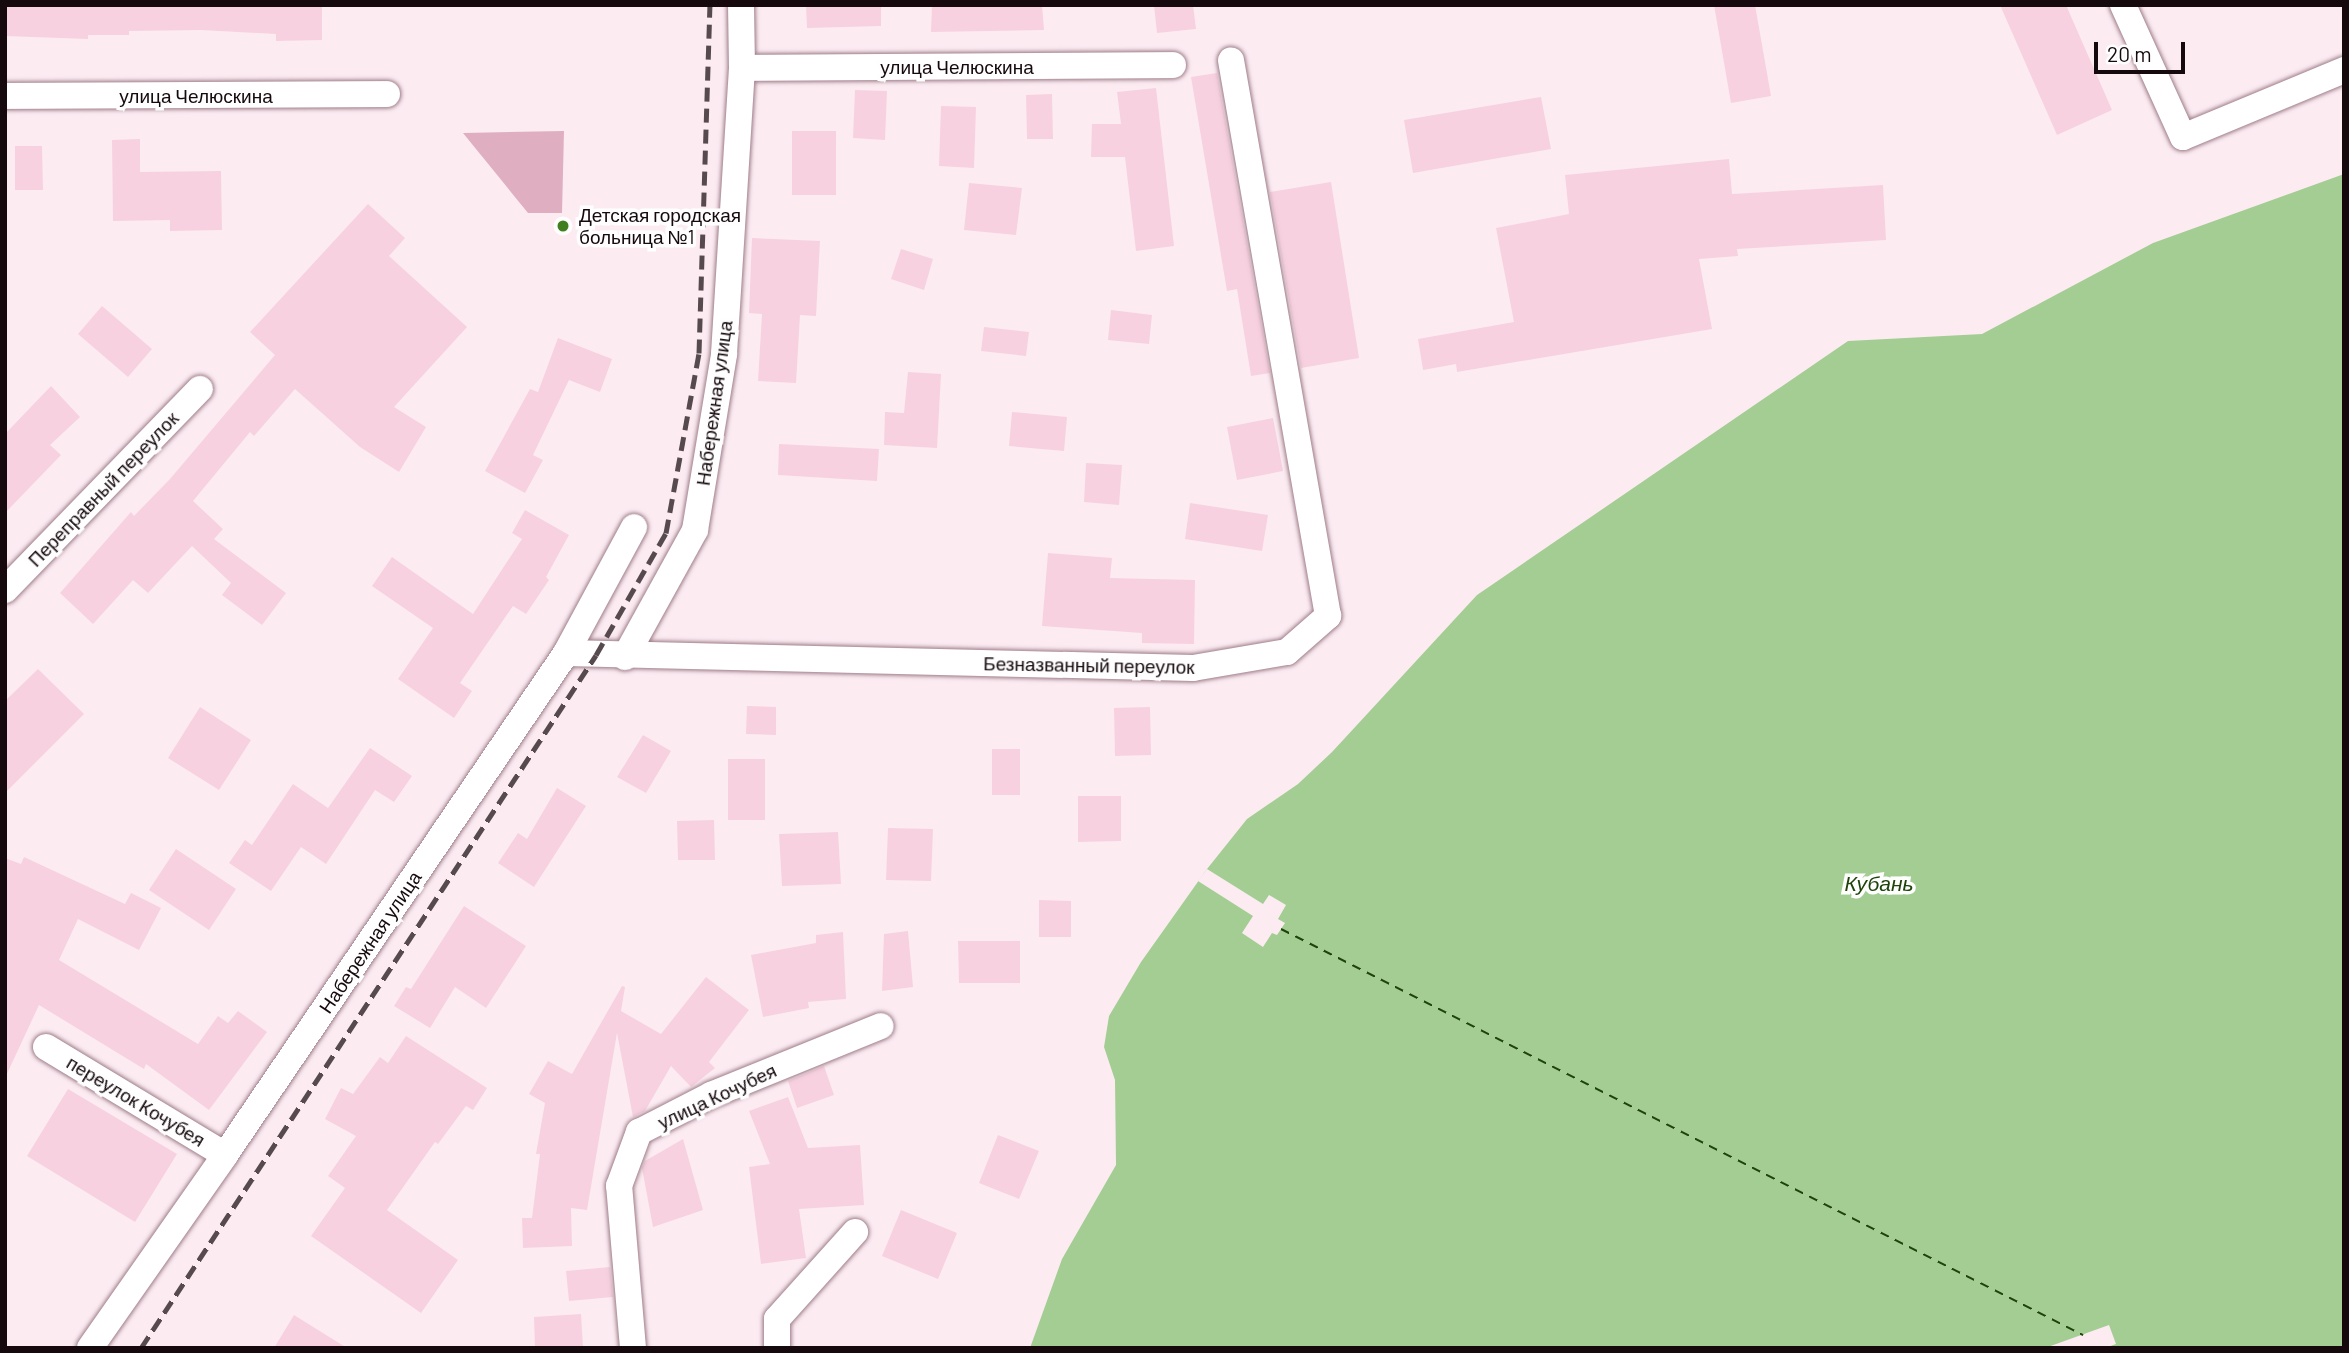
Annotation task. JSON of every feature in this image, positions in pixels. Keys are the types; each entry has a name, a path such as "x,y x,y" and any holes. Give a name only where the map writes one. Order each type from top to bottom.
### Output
{"street":[{"name":"Набережная улица","path":"625,656 695,530 724,354 741,68 741,5"},
{"path":"2123,5 2183,137 2344,70"},
{"name":"Безназванный переулок","path":"566,653 1193,668 1287,652 1328,616 1231,60"},
{"name":"улица Челюскина","path":"741,68 1173,65"},
{"name":"улица Челюскина","path":"5,96 387,94"},
{"name":"Переправный переулок","path":"5,590 200,389"},
{"name":"Набережная улица","path":"99,1344 566,653 634,527"},
{"name":"улица Кочубея","path":"633,1348 620,1186 639,1132 710,1095 881,1026"},
{"name":"переулок Кочубея","path":"47,1046 225,1155"},
{"path":"777,1348 777,1319 855,1231"}],"shaded area":[{"path":"564,131 562,213 528,213 463,133"}],"water":[{"name":"Кубань","path":"2344,174 2344,1348 1030,1348 1062,1259 1116,1165 1115,1080 1104,1047 1109,1016 1141,962 1207,869 1247,819 1298,784 1332,752 1477,595 1848,341 1982,334 2153,243"}],"pier":[{"path":"1207,869 1263,904 1269,895 1286,905 1278,919 1285,923 1277,935 1272,933 1263,947 1242,933 1253,916 1198,881"},
{"path":"2109,1325 2116,1344 2105,1348 2045,1348"}],"building":[{"path":"5,5 322,5 322,40 276,41 276,34 201,30 129,31 129,35 88,35 88,39 5,36"},
{"path":"806,5 881,5 881,26 807,28"},
{"path":"932,5 1042,5 1044,30 931,32"},
{"path":"1154,5 1193,5 1196,29 1157,33"},
{"path":"1714,5 1755,5 1771,96 1731,103"},
{"path":"2000,5 2066,5 2112,110 2057,135"},
{"path":"1217,73 1270,373 1251,376 1237,289 1227,291 1191,77"},
{"path":"1156,88 1174,246 1136,251 1125,157 1091,157 1092,124 1121,124 1117,92"},
{"path":"855,90 887,91 885,140 853,138"},
{"path":"1052,94 1053,139 1027,139 1026,95"},
{"path":"1541,97 1551,149 1413,173 1404,120"},
{"path":"941,106 976,107 974,168 939,166"},
{"path":"792,131 836,131 836,195 792,195"},
{"path":"140,139 140,172 221,171 222,230 170,231 170,220 113,221 112,140"},
{"path":"15,146 42,146 43,190 15,190"},
{"path":"1729,159 1732,194 1883,185 1886,240 1737,249 1738,256 1699,259 1712,329 1457,372 1456,364 1423,370 1418,339 1514,322 1496,228 1569,214 1565,175"},
{"path":"1331,182 1359,358 1301,368 1270,192"},
{"path":"969,183 1022,188 1016,235 964,230"},
{"path":"368,204 405,238 389,256 467,327 394,407 426,427 399,472 360,447 295,389 254,436 250,432 193,501 223,529 214,539 286,593 262,625 222,595 231,583 192,546 148,593 133,580 93,624 60,593 131,512 134,516 170,479 275,355 250,332"},
{"path":"752,238 820,241 816,316 800,315 796,383 758,381 762,314 749,313"},
{"path":"901,249 933,259 924,290 891,279"},
{"path":"102,306 152,349 128,377 78,334"},
{"path":"1111,310 1152,315 1149,344 1108,340"},
{"path":"984,327 1029,332 1026,356 981,351"},
{"path":"558,338 612,359 600,392 569,380 533,455 543,460 525,493 485,471 530,389 538,392"},
{"path":"908,372 941,374 937,448 884,445 885,412 904,413"},
{"path":"51,386 80,417 50,445 61,455 5,513 5,434"},
{"path":"1012,412 1067,417 1064,451 1009,446"},
{"path":"1273,418 1283,471 1237,480 1227,427"},
{"path":"779,444 879,449 877,481 778,475"},
{"path":"1086,463 1122,465 1119,505 1084,502"},
{"path":"1190,503 1268,515 1262,551 1185,539"},
{"path":"525,510 569,535 546,577 549,580 526,614 513,606 460,683 472,691 454,718 398,679 433,628 372,586 392,557 473,614 522,539 512,533"},
{"path":"1048,553 1112,558 1110,578 1195,580 1194,644 1142,643 1142,633 1042,626"},
{"path":"38,669 84,714 5,793 5,701"},
{"path":"747,706 776,707 776,735 746,734"},
{"path":"200,707 251,740 219,790 168,758"},
{"path":"1150,707 1151,755 1115,756 1114,708"},
{"path":"643,735 671,751 646,793 617,777"},
{"path":"370,748 412,776 394,802 375,790 326,864 301,847 271,891 229,863 245,840 252,845 293,784 328,808"},
{"path":"992,749 1020,749 1020,795 992,795"},
{"path":"728,759 765,759 765,820 728,820"},
{"path":"557,788 586,806 534,887 498,863 518,833 527,839"},
{"path":"1078,796 1121,796 1121,841 1078,842"},
{"path":"714,820 715,860 678,860 677,821"},
{"path":"888,828 933,829 931,881 886,880"},
{"path":"838,832 841,884 782,886 779,834"},
{"path":"176,849 236,889 209,930 149,890"},
{"path":"24,857 125,904 131,893 161,908 139,950 78,919 59,960 198,1044 218,1016 228,1023 238,1011 267,1032 209,1110 146,1064 144,1069 39,1005 5,1078 5,858 21,864"},
{"path":"1039,900 1071,901 1071,937 1039,937"},
{"path":"464,906 526,946 486,1008 455,987 430,1028 394,1006 406,987 411,989"},
{"path":"908,931 913,987 882,991 884,934"},
{"path":"843,932 846,999 808,1002 809,1008 763,1017 751,955 816,943 816,935"},
{"path":"958,941 1020,941 1020,983 959,983"},
{"path":"706,977 749,1010 709,1062 715,1068 691,1087 671,1066 645,1111 633,1117 617,1033 587,1210 571,1208 572,1246 523,1248 522,1218 532,1218 540,1154 536,1154 545,1103 529,1094 548,1061 572,1074 622,986 625,987 621,1011 661,1034"},
{"path":"406,1036 487,1088 473,1110 466,1106 438,1144 435,1142 387,1210 458,1260 421,1313 311,1236 345,1188 328,1176 356,1136 325,1119 341,1088 353,1094 380,1057 388,1063"},
{"path":"824,1066 834,1095 797,1108 788,1081"},
{"path":"68,1089 177,1154 135,1222 27,1156"},
{"path":"788,1097 808,1148 860,1145 864,1205 799,1209 806,1258 761,1264 749,1167 770,1164 749,1111"},
{"path":"998,1135 1039,1151 1019,1199 979,1183"},
{"path":"683,1139 703,1210 653,1227 642,1168 645,1161"},
{"path":"901,1210 957,1233 938,1279 882,1256"},
{"path":"610,1267 613,1297 569,1301 566,1271"},
{"path":"581,1314 583,1348 535,1348 534,1317"},
{"path":"294,1315 347,1348 274,1348"}],"ferry route":[{"path":"1281,929 2083,1335"}],"railway":[{"path":"141,1348 596,655 666,533 699,353 710,5"}],"place":[{"name":"Детская городская больница №1","path":"563,226"}]}
